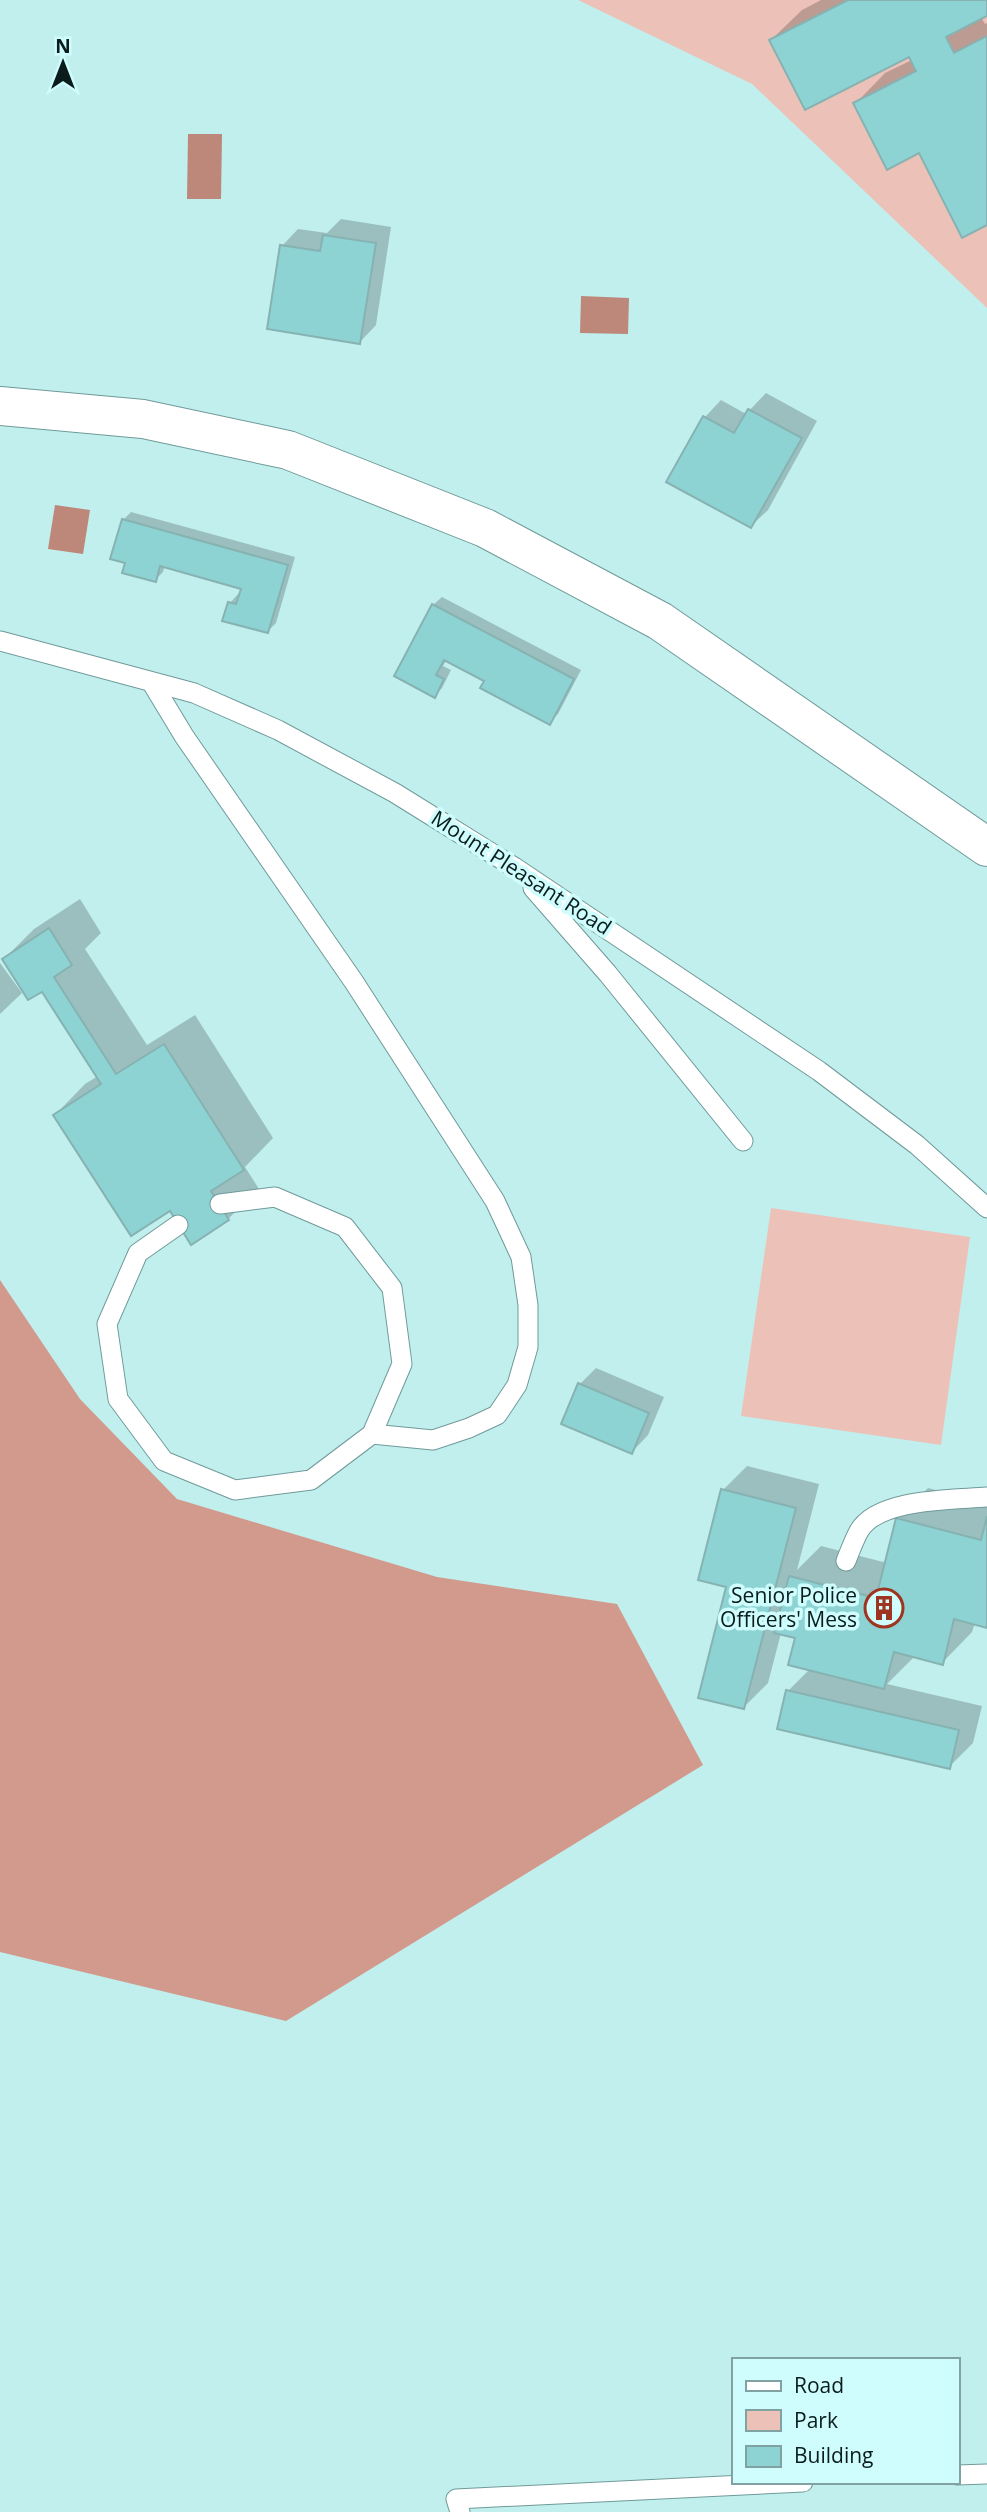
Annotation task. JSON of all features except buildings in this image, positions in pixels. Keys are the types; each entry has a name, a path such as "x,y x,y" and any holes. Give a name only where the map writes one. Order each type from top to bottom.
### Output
{"street":[{"path":"0,406 143,419 288,450 485,528 660,621 987,847"}],"lane":[{"name":"Mount Pleasant Road","path":"0,642 194,693 278,730 396,793 514,867 819,1071 917,1144 987,1209"},
{"path":"152,682 184,736 354,982 495,1201 521,1257 528,1305 528,1346 517,1385 497,1415 433,1440 372,1434"},
{"path":"514,867 608,974 743,1141"},
{"path":"178,1225 138,1254 107,1324 118,1399 164,1461 235,1490 312,1480 372,1434 402,1364 392,1288 345,1227 275,1197 220,1204"},
{"path":"846,1561 860,1529 873,1517 912,1502 987,1497"},
{"path":"959,2475 987,2474"},
{"path":"460,2512 456,2499 762,2484"}],"green space":[{"path":"578,0 987,0 987,308 752,84"},
{"path":"771,1208 970,1237 941,1445 741,1416"}],"shaded area":[{"path":"188,134 222,134 221,199 187,199"},
{"path":"581,296 629,298 628,334 580,333"},
{"path":"55,505 90,510 83,554 48,549"},
{"path":"0,1280 80,1399 177,1499 437,1577 617,1604 703,1765 286,2021 0,1952"}],"place":[{"name":"Senior Police Officers' Mess","path":"884,1608"}]}
